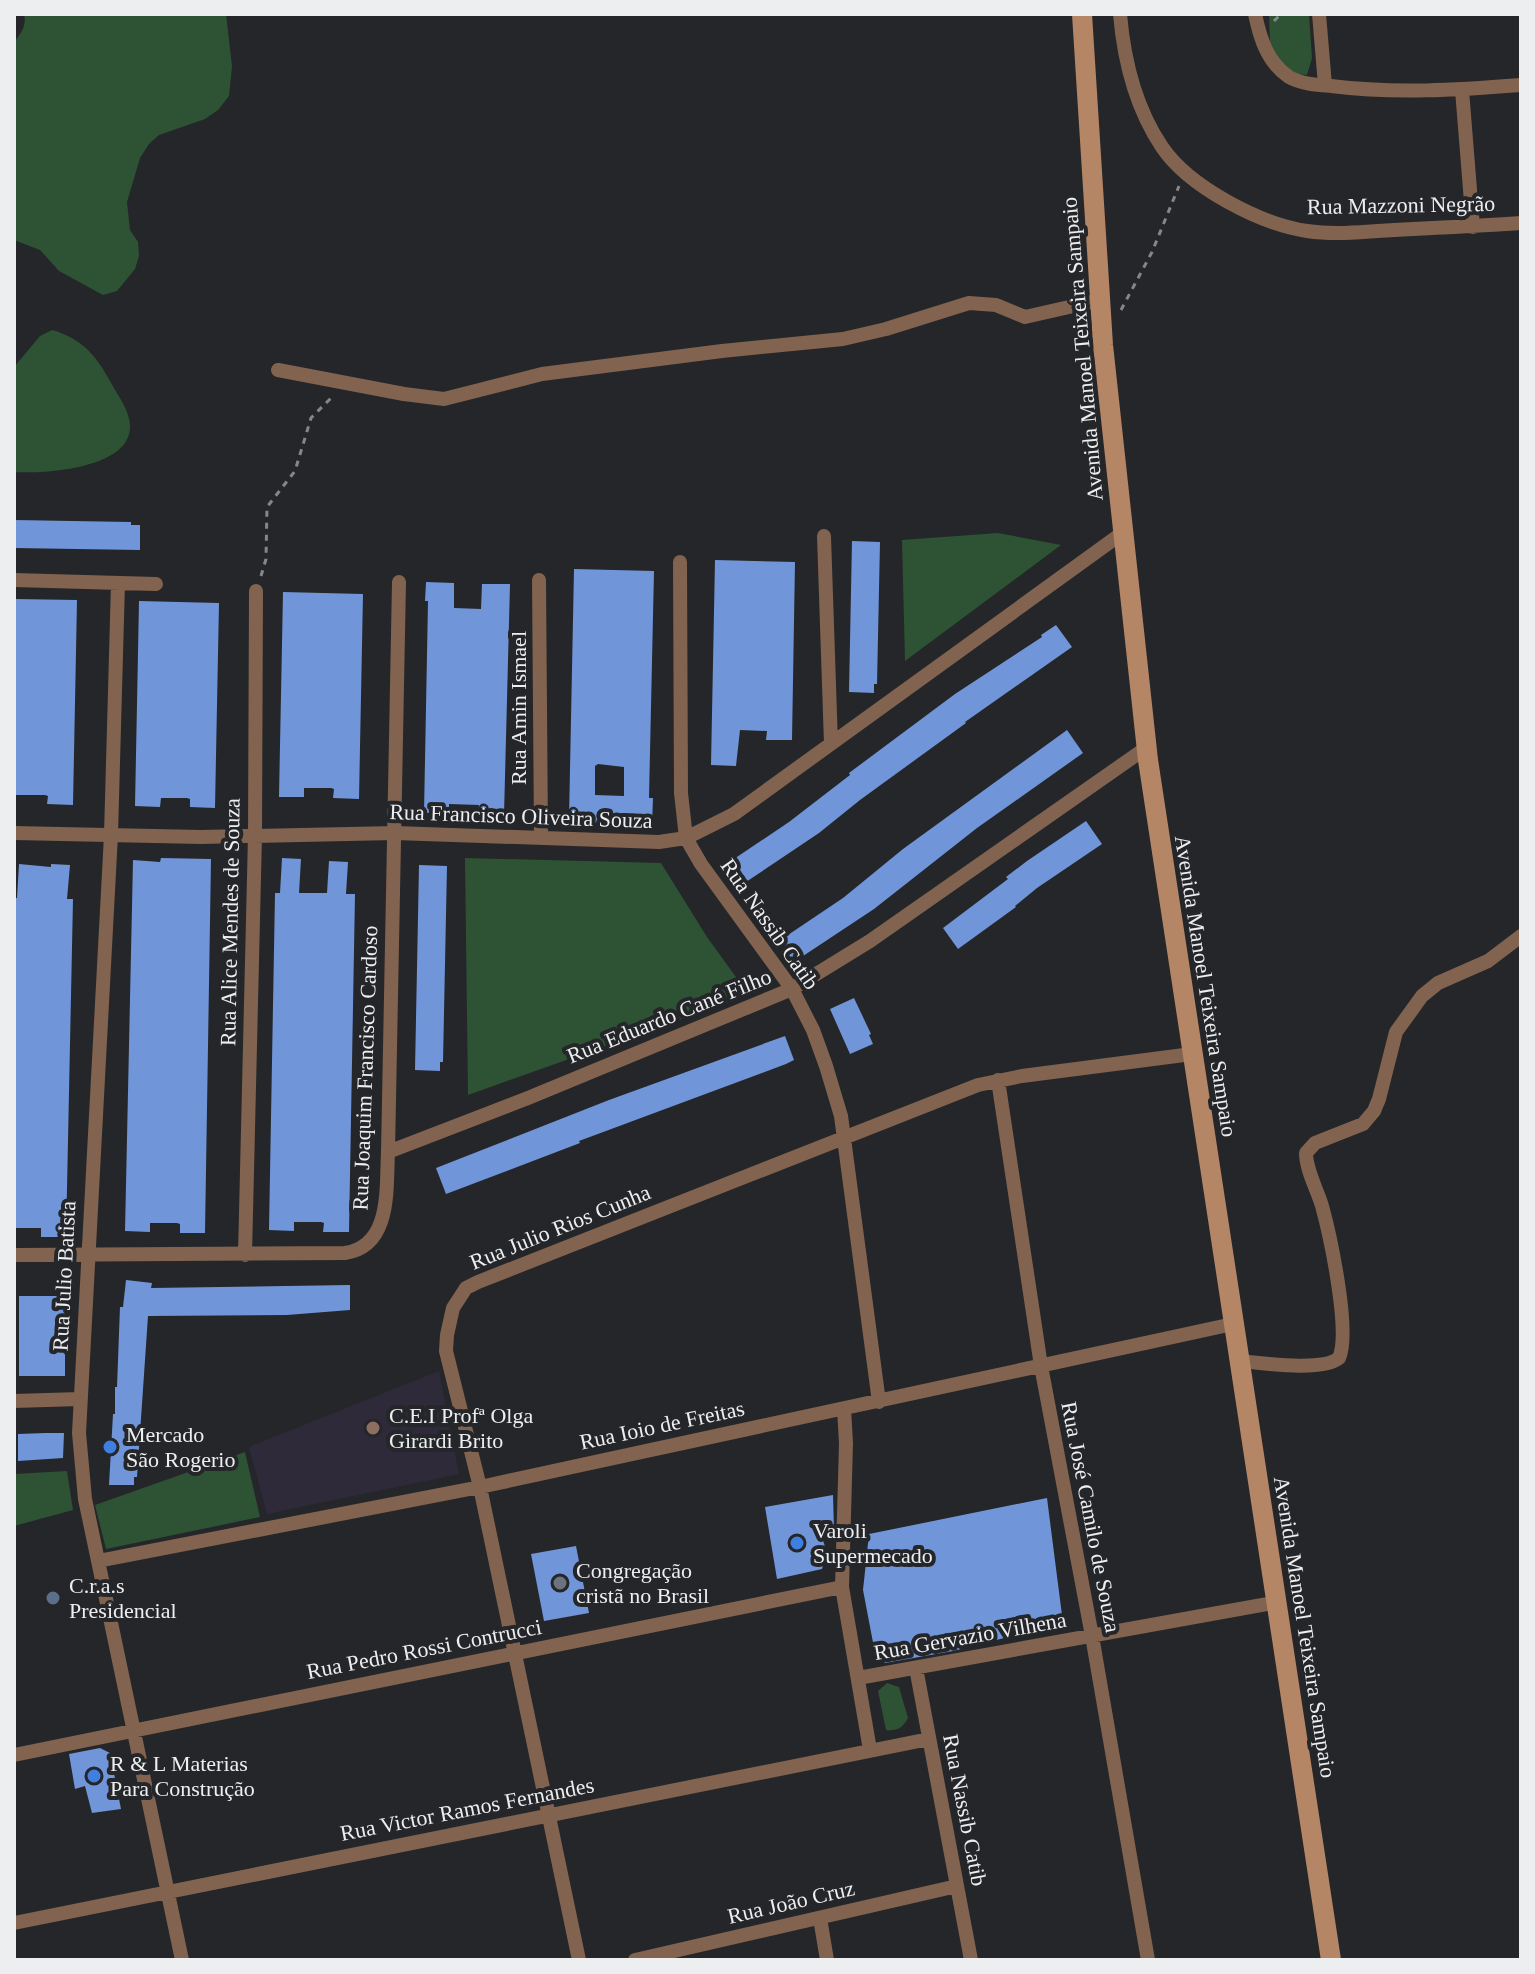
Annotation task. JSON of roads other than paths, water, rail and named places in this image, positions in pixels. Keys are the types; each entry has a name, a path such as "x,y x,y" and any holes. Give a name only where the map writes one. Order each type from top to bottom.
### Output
{"street":[{"name":"Avenida Manoel Teixeira Sampaio","path":"1082,14 1100,300 1121,534 1146,748 1331,1960"},
{"name":"Rua Mazzoni Negrão","path":"1120,14 1123,49 1133,86 1162,148 1185,171 1251,215 1288,228 1331,233 1521,223"},
{"path":"1255,14 1263,46 1277,66 1293,79 1402,92 1521,85"},
{"path":"1319,14 1325,85"},
{"path":"1462,90 1473,227"},
{"path":"278,370 444,399 542,374 843,339 969,303 996,305 1025,317 1100,300"},
{"name":"Rua Francisco Oliveira Souza","path":"14,833 201,837 395,833 541,836 637,842 686,838 734,814 1121,534"},
{"path":"824,536 831,744"},
{"name":"Rua Nassib Catib","path":"680,562 681,793 686,838 701,864 792,989 813,1030 826,1066 841,1116 879,1402"},
{"path":"14,580 156,584"},
{"name":"Rua Amin Ismael","path":"539,580 541,836"},
{"name":"Rua Joaquim Francisco Cardoso","path":"14,1255 345,1253 358,1251 378,1229 384,1210 388,1152 399,582"},
{"name":"Rua Julio Batista","path":"118,583 111,835 79,1433 85,1499 182,1960"},
{"name":"Rua Alice Mendes de Souza","path":"245,1255 255,835 256,591"},
{"name":"Rua Eduardo Cané Filho","path":"388,1152 792,989 870,941 1146,748"},
{"path":"1240,1361 1318,1364 1335,1362 1339,1358 1343,1348 1343,1331 1334,1271 1323,1212 1306,1153 1315,1143 1340,1135 1369,1118 1379,1099 1396,1032 1422,996 1438,983 1488,961 1521,936"},
{"name":"Rua Julio Rios Cunha","path":"579,1960 480,1487 446,1351 453,1308 466,1288 949,1095 998,1080 1192,1054"},
{"name":"Rua José Camilo de Souza","path":"998,1080 1041,1366 1148,1960"},
{"name":"Rua Ioio de Freitas","path":"98,1561 480,1487 1233,1324"},
{"path":"14,1401 80,1399"},
{"path":"844,1409 842,1587 870,1750"},
{"name":"Rua Pedro Rossi Contrucci","path":"14,1755 842,1587"},
{"name":"Rua Gervazio Vilhena","path":"858,1678 1278,1602"},
{"name":"Rua Nassib Catib","path":"916,1668 971,1960"},
{"name":"Rua Victor Ramos Fernandes","path":"14,1923 929,1739"},
{"name":"Rua João Cruz","path":"635,1960 957,1886"},
{"path":"820,1918 827,1960"}],"place":[{"name":"C.E.I Profª Olga Girardi Brito","path":"373,1428"},
{"name":"Mercado São Rogerio","path":"110,1447"},
{"name":"Varoli Supermecado","path":"797,1543"},
{"name":"Congregação cristã no Brasil","path":"560,1583"},
{"name":"C.r.a.s Presidencial","path":"53,1598"},
{"name":"R & L Materias Para Construção","path":"94,1776"}]}
